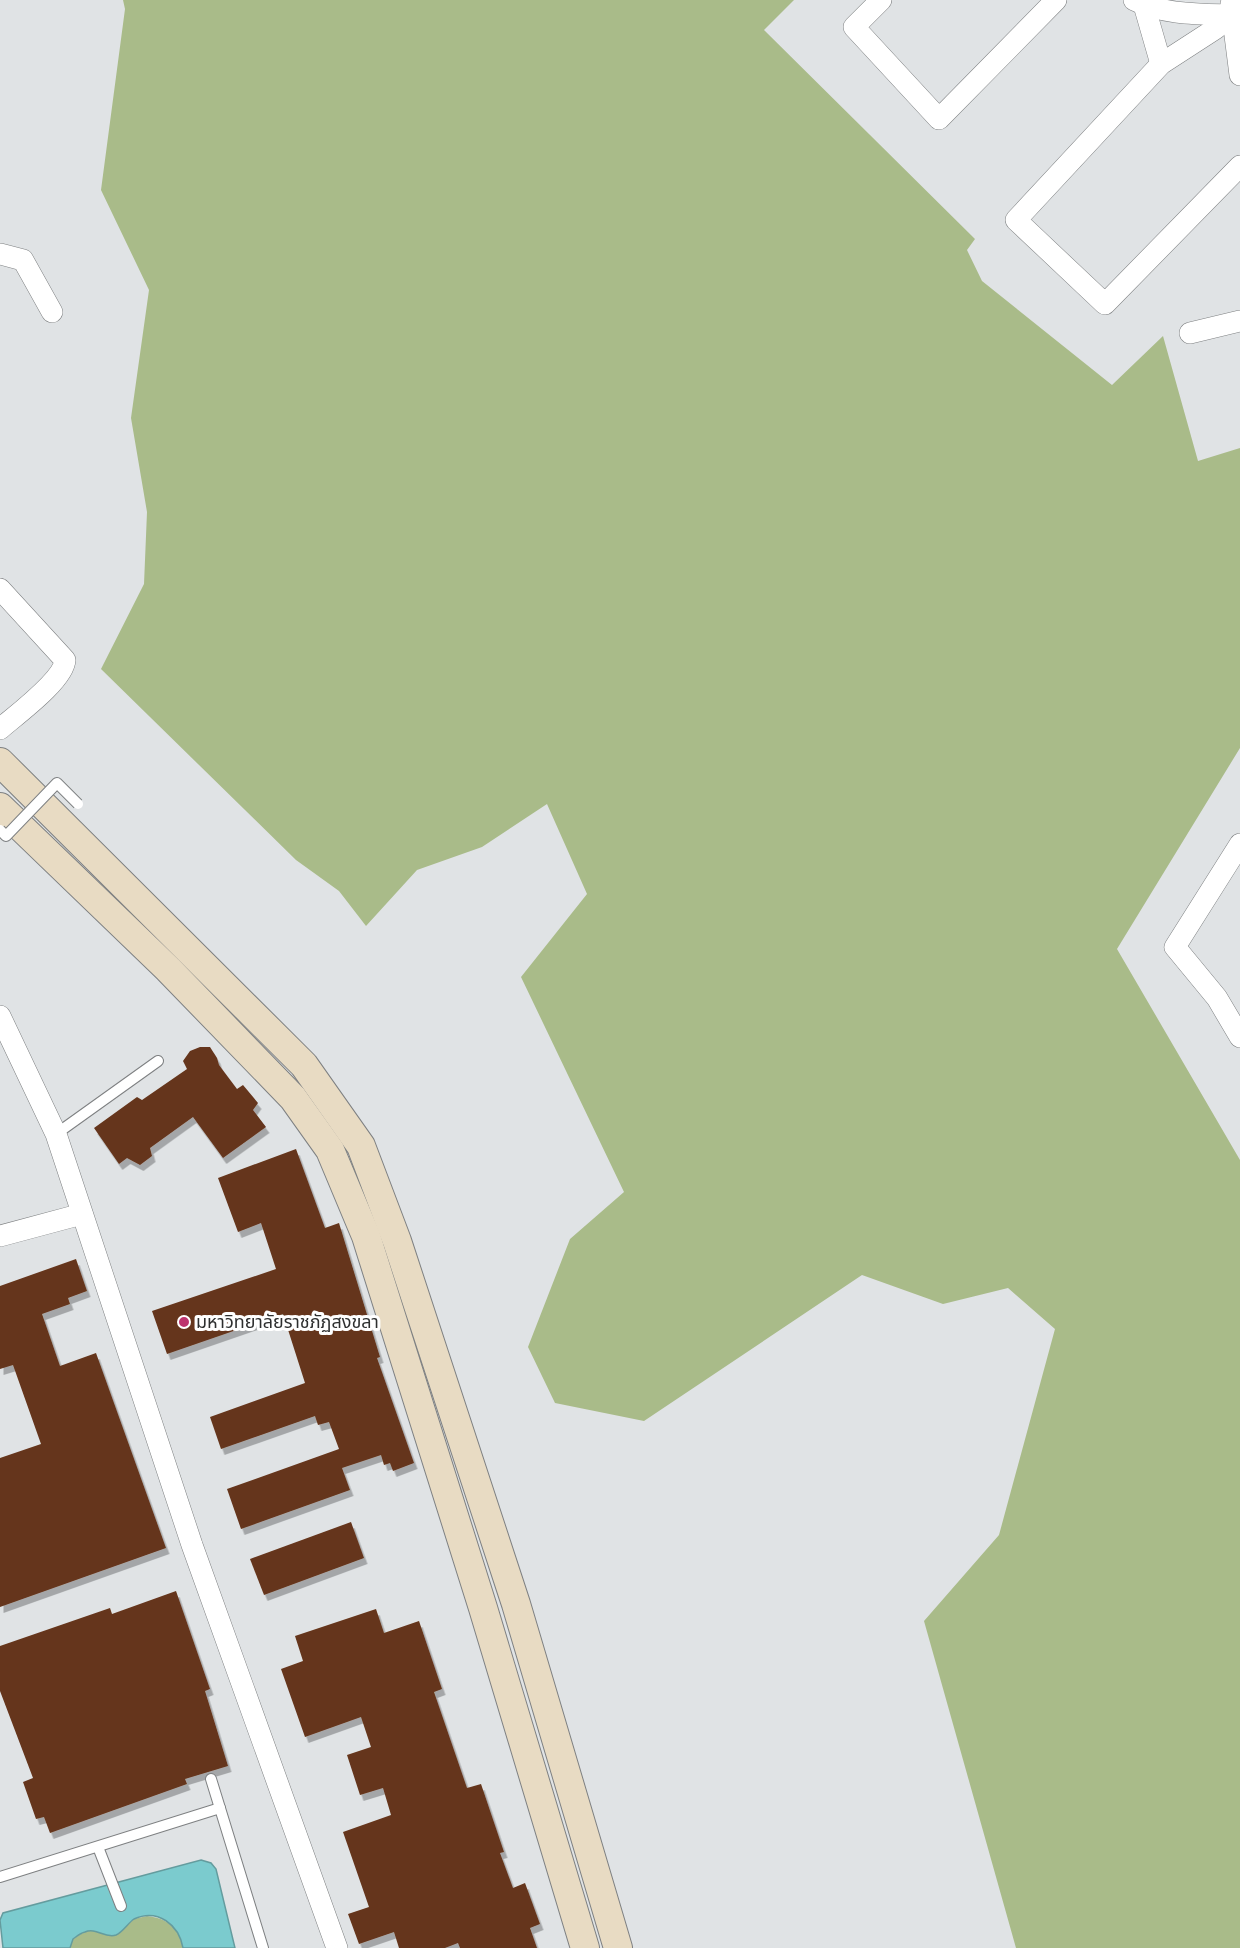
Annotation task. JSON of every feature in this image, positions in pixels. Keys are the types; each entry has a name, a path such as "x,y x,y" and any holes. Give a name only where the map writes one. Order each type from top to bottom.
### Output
{"main road":[{"path":"0,762 304,1065 361,1146 397,1241 516,1604 618,1948"},
{"path":"0,807 168,969 293,1098 330,1150 366,1236 483,1608 585,1948"}],"street":[{"path":"881,0 854,27 939,119 1056,0"},
{"path":"1139,3 1194,13 1232,7"},
{"path":"1139,3 1161,64"},
{"path":"1232,7 1215,29 1161,64 1016,220 1105,304 1240,166"},
{"path":"1232,7 1240,75"},
{"path":"0,254 22,260 52,312"},
{"path":"1190,333 1240,321"},
{"path":"0,589 65,660 64,667 56,678 0,729"},
{"path":"1240,844 1175,947 1217,998 1240,1037"},
{"path":"0,1016 56,1134 192,1545 337,1948"},
{"path":"0,1236 82,1214"}],"lane":[{"path":"0,830 6,836 57,783 78,804"},
{"path":"56,1134 158,1061"},
{"path":"211,1779 263,1948"},
{"path":"0,1877 220,1808"},
{"path":"98,1847 121,1906"}],"green space":[{"path":"123,0 794,0 764,30 975,239 967,250 982,281 1112,385 1163,336 1198,461 1240,448 1240,748 1117,949 1240,1160 1240,1948 1016,1948 924,1621 999,1535 1055,1329 1008,1288 943,1304 862,1275 644,1421 555,1403 528,1347 570,1239 624,1192 521,977 587,894 547,804 482,847 417,870 366,926 339,891 296,860 101,669 144,584 147,512 131,418 149,290 101,190 125,9"},
{"path":"147,1916 171,1925 183,1948 70,1948 73,1939 86,1931 117,1935 134,1919"}],"water":[{"path":"201,1860 211,1863 216,1869 235,1948 183,1948 177,1932 166,1921 159,1917 143,1916 134,1919 116,1935 108,1936 93,1931 83,1933 73,1939 70,1948 3,1948 0,1920 3,1913"}],"building":[{"path":"200,1047 210,1047 219,1065 237,1089 243,1085 258,1103 253,1110 266,1127 223,1158 193,1117 150,1148 152,1156 140,1165 127,1158 119,1164 94,1128 137,1097 142,1100 187,1069 183,1061 190,1051"},
{"path":"296,1149 325,1228 339,1223 380,1357 377,1358 414,1463 393,1471 390,1463 384,1465 381,1455 342,1468 350,1490 241,1529 227,1489 339,1449 329,1422 318,1425 315,1416 221,1449 210,1417 305,1383 283,1314 167,1354 152,1311 276,1269 261,1223 238,1232 218,1178"},
{"path":"76,1259 87,1291 68,1298 70,1304 42,1314 60,1366 96,1353 166,1548 0,1607 0,1458 41,1444 13,1365 0,1369 0,1286"},
{"path":"351,1522 364,1558 264,1595 250,1559"},
{"path":"176,1591 210,1689 205,1691 228,1766 185,1779 187,1784 50,1833 44,1817 36,1819 23,1782 33,1778 0,1691 0,1646 110,1608 112,1614"},
{"path":"376,1609 384,1633 419,1621 442,1689 434,1692 467,1788 481,1784 504,1852 500,1853 513,1888 525,1883 540,1924 530,1928 537,1948 460,1948 458,1943 445,1948 399,1948 394,1932 359,1944 348,1914 369,1907 343,1832 391,1815 383,1788 360,1795 347,1755 371,1747 361,1717 305,1737 281,1669 303,1661 295,1636"}],"place":[{"name":"มหาวิทยาลัยราชภัฏสงขลา","path":"184,1322"}]}
